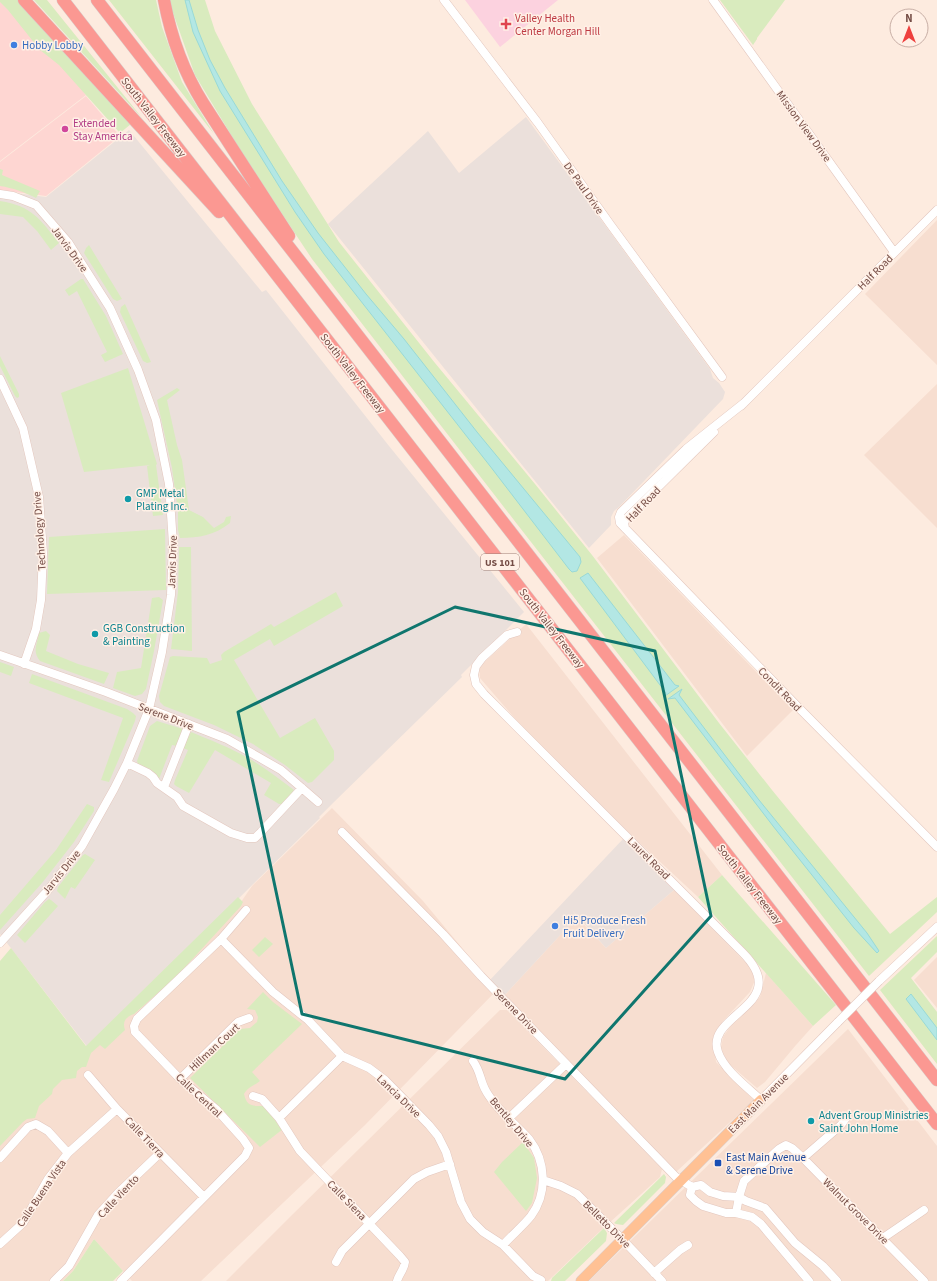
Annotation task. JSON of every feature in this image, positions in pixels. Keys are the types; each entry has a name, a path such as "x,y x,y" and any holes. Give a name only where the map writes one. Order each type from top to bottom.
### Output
{"highway":[{"path":"24,0 274,272"},
{"name":"South Valley Freeway","path":"63,0 937,1124"},
{"name":"US 101","path":"97,0 937,1080"},
{"path":"164,0 175,45 191,83 291,239 301,263"}],"main road":[{"name":"East Main Avenue","path":"581,1281 761,1100"}],"street":[{"name":"De Paul Drive","path":"444,0 538,123 722,377"},
{"name":"Mission View Drive","path":"713,0 894,252"},
{"name":"Jarvis Drive","path":"0,194 13,196 36,205 68,242 110,308 138,370 156,420 169,484 173,544 169,610 162,652 149,709 127,763 82,846 49,888 0,943"},
{"name":"Half Road","path":"624,528 626,519 937,210"},
{"name":"Technology Drive","path":"0,379 23,428 39,497 42,553 41,600 36,629 24,664"},
{"name":"Condit Road","path":"624,528 937,847"},
{"name":"Laurel Road","path":"516,632 507,635 482,658 476,666 474,675 476,684 484,694 752,962 757,970 759,980 758,989 753,998 720,1033 717,1041 717,1050 721,1059 729,1070 761,1100"},
{"name":"Serene Drive","path":"0,655 227,739 281,770 318,802"},
{"path":"164,787 189,724"},
{"path":"127,763 148,773 157,783 177,797 183,806 231,833 247,838 255,838 302,788"},
{"name":"Serene Drive","path":"342,832 443,934 481,976 676,1177 692,1188 701,1185 710,1192 723,1196 739,1197 765,1208 795,1243 823,1266 837,1281"},
{"name":"Calle Central","path":"120,1281 245,1156 249,1148 243,1139 216,1109 180,1079 135,1032 134,1026 137,1019 220,939 246,910"},
{"name":"East Main Avenue","path":"761,1100 879,980 937,927"},
{"name":"Lancia Drive","path":"220,939 272,992 308,1020 342,1056 369,1068 385,1080 428,1125 438,1136 446,1152 461,1202 470,1219 483,1232 503,1245 533,1276 541,1280"},
{"name":"Hillman Court","path":"180,1079 238,1022 249,1018"},
{"path":"279,1118 342,1056"},
{"name":"Bentley Drive","path":"473,1061 478,1068 486,1091 529,1140 538,1154 542,1168 542,1192 531,1215 503,1245"},
{"path":"509,1118 566,1064"},
{"name":"Calle Tierra","path":"88,1075 117,1109 204,1197"},
{"name":"Calle Siena","path":"253,1096 262,1100 279,1118 300,1151 405,1262 404,1269 398,1277 398,1281"},
{"name":"Calle Buena Vista","path":"0,1244 23,1223 48,1179 68,1153 117,1109"},
{"path":"803,1158 842,1125 846,1118"},
{"path":"0,1158 28,1127 36,1124 48,1131 68,1153"},
{"name":"Walnut Grove Drive","path":"739,1197 744,1181 779,1149 786,1145 792,1148 803,1158 924,1281"},
{"name":"Calle Viento","path":"54,1281 69,1266 98,1215 118,1193 160,1153"},
{"path":"336,1262 342,1252 414,1180 427,1172 450,1164"},
{"name":"Belletto Drive","path":"543,1180 561,1186 577,1194 662,1281"},
{"path":"692,1188 690,1195 703,1206 726,1213 736,1213 752,1217 761,1224 809,1281"},
{"path":"736,1213 739,1197"},
{"path":"883,1238 924,1210"},
{"path":"654,1273 680,1250 688,1245"}],"highlighted area":[{"path":"455,607 655,651 711,916 565,1079 302,1014 238,712"}],"shaded area":[{"path":"0,0 10,0 86,95 0,161"},
{"name":"Valley Health Center Morgan Hill","path":"465,0 558,0 500,47"},
{"path":"86,96 120,136 46,196 0,190 0,162"},
{"path":"526,117 710,369 713,378 719,383 725,392 723,399 614,511 611,517 611,525 589,548 328,224 428,131 459,173"},
{"path":"129,130 262,292 266,290 389,446 524,612 461,675 462,677 333,803 319,817 320,818 89,1049 0,934 0,191 46,197"},
{"path":"937,220 937,365 865,294"},
{"path":"937,384 937,528 864,455"},
{"path":"624,535 793,710 747,756 597,558"},
{"path":"526,624 722,875 698,897 544,752 480,678 479,667"},
{"path":"332,808 423,901 497,990 365,1125 201,1281 132,1281 94,1239 73,1271 63,1281 0,1281 0,1137 241,902 252,886"},
{"path":"623,839 674,890 606,948 572,910 577,917 503,997 489,981"},
{"path":"674,890 751,968 755,980 750,992 723,1021 713,1037 716,1062 754,1100 676,1172 503,997 577,917 606,948"},
{"path":"937,957 937,1008 914,980"},
{"path":"766,973 813,1026 765,1082 757,1088 728,1063 721,1048 723,1037 732,1024 760,997"},
{"path":"500,1010 507,1010 662,1169 660,1177 548,1281 226,1281 292,1215"},
{"path":"848,1029 937,1146 937,1281 589,1281"}],"green space":[{"path":"0,0 19,0 131,124 120,133 59,65 40,50 0,2"},
{"path":"34,0 47,0 143,119"},
{"path":"109,0 156,0 162,27 182,82 214,134"},
{"path":"170,0 205,0 215,31 252,104 339,242 435,363 592,555 719,723 890,934 937,897 937,912 869,976 312,259 245,158 195,75 172,10"},
{"path":"720,0 785,0 753,45"},
{"path":"0,169 3,170 2,175 40,191 36,198 18,190 0,186"},
{"path":"0,201 11,203 28,210 40,220 59,243 51,250 37,231 23,217 0,214"},
{"path":"89,245 122,299 117,301 113,299 84,253"},
{"path":"83,279 106,316 123,354 105,362 101,355 107,352 77,291 69,296 65,290"},
{"path":"125,304 151,362 147,363 143,361 120,312 121,307"},
{"path":"0,356 19,394 19,397 17,398 0,366"},
{"path":"128,368 157,464 163,515 153,516 147,466 150,465 84,472 61,393"},
{"path":"177,388 180,390 167,400 177,445 182,460 189,510 203,517 214,528 224,522 226,517 231,516 230,523 213,533 180,538 172,468 157,400"},
{"path":"165,529 166,590 47,594 49,537"},
{"path":"179,547 191,547 192,651 171,649 178,592"},
{"path":"336,592 343,606 274,646 270,639 234,660 280,738 315,718 334,751 334,760 312,782 308,783 285,765 253,744 214,725 164,706 160,702 159,696 170,657 207,658 210,664 222,660 221,655 224,652 271,624 274,627"},
{"path":"159,597 163,600 146,689 142,694 135,696 113,688 117,672 141,668 152,598"},
{"path":"46,631 50,635 46,651 78,664 109,673 104,684 40,661 36,654 36,644 39,633"},
{"path":"0,662 14,667 11,676 0,672"},
{"path":"32,674 127,709 136,716 109,782 101,780 123,718 29,683"},
{"path":"157,721 183,729 177,746 172,745 159,779 150,769 138,764 137,761 150,726"},
{"path":"191,732 227,747 248,758 266,769 294,790 283,804 279,804 264,795 271,783 215,750 189,793 176,786 174,784 175,780 188,750 183,748"},
{"path":"87,804 94,807 94,811 74,842 42,883 0,930 0,915 56,850"},
{"path":"85,854 95,860 75,889 71,887 65,899 57,891 58,887"},
{"path":"722,875 836,1005 813,1026 698,897"},
{"path":"238,897 243,902 241,906 176,977 134,1014 127,1018 124,1022 125,1030 105,1049 100,1045 91,1053 86,1067 82,1067 77,1071 76,1078 62,1080 53,1089 52,1094 39,1106 35,1118 27,1119 23,1122 0,1146 0,961 11,948 86,1046"},
{"path":"49,899 58,906 25,943 17,935"},
{"path":"937,936 937,952 911,978 937,1012 937,1064 880,990"},
{"path":"265,937 273,944 259,957 252,950"},
{"path":"263,992 273,1002 302,1024 252,1072 260,1081 249,1088 244,1094 248,1103 263,1106 283,1129 260,1147 190,1078 240,1029 250,1028 257,1022 258,1017 255,1010 247,1009"},
{"path":"523,1142 534,1158 537,1178 532,1203 526,1211 494,1172"},
{"path":"664,1174 666,1177 665,1183 623,1225 614,1223"},
{"path":"604,1228 607,1233 606,1241 565,1281 551,1281 552,1278"},
{"path":"94,1239 123,1271 113,1281 63,1281 73,1271"}],"water":[{"path":"185,0 189,0 198,30 210,60 225,88 282,181 318,233 366,294 580,557 581,562 577,571 572,572 569,569 324,254 295,212 220,91 193,32"},
{"path":"588,573 675,685 679,686 665,696 666,693 580,578"},
{"path":"682,689 679,695 759,800 867,933 879,951 877,953 854,928 773,826 675,698 668,699"},
{"path":"911,994 937,1028 937,1040 906,999"}],"place":[{"name":"Valley Health Center Morgan Hill","path":"506,24"},
{"name":"Hobby Lobby","path":"14,45"},
{"name":"Extended Stay America","path":"65,129"},
{"name":"GMP Metal Plating Inc.","path":"128,499"},
{"name":"GGB Construction & Painting","path":"95,634"},
{"name":"Hi5 Produce Fresh Fruit Delivery","path":"555,926"},
{"name":"Advent Group Ministries Saint John Home","path":"811,1121"},
{"name":"East Main Avenue & Serene Drive","path":"718,1163"}]}
